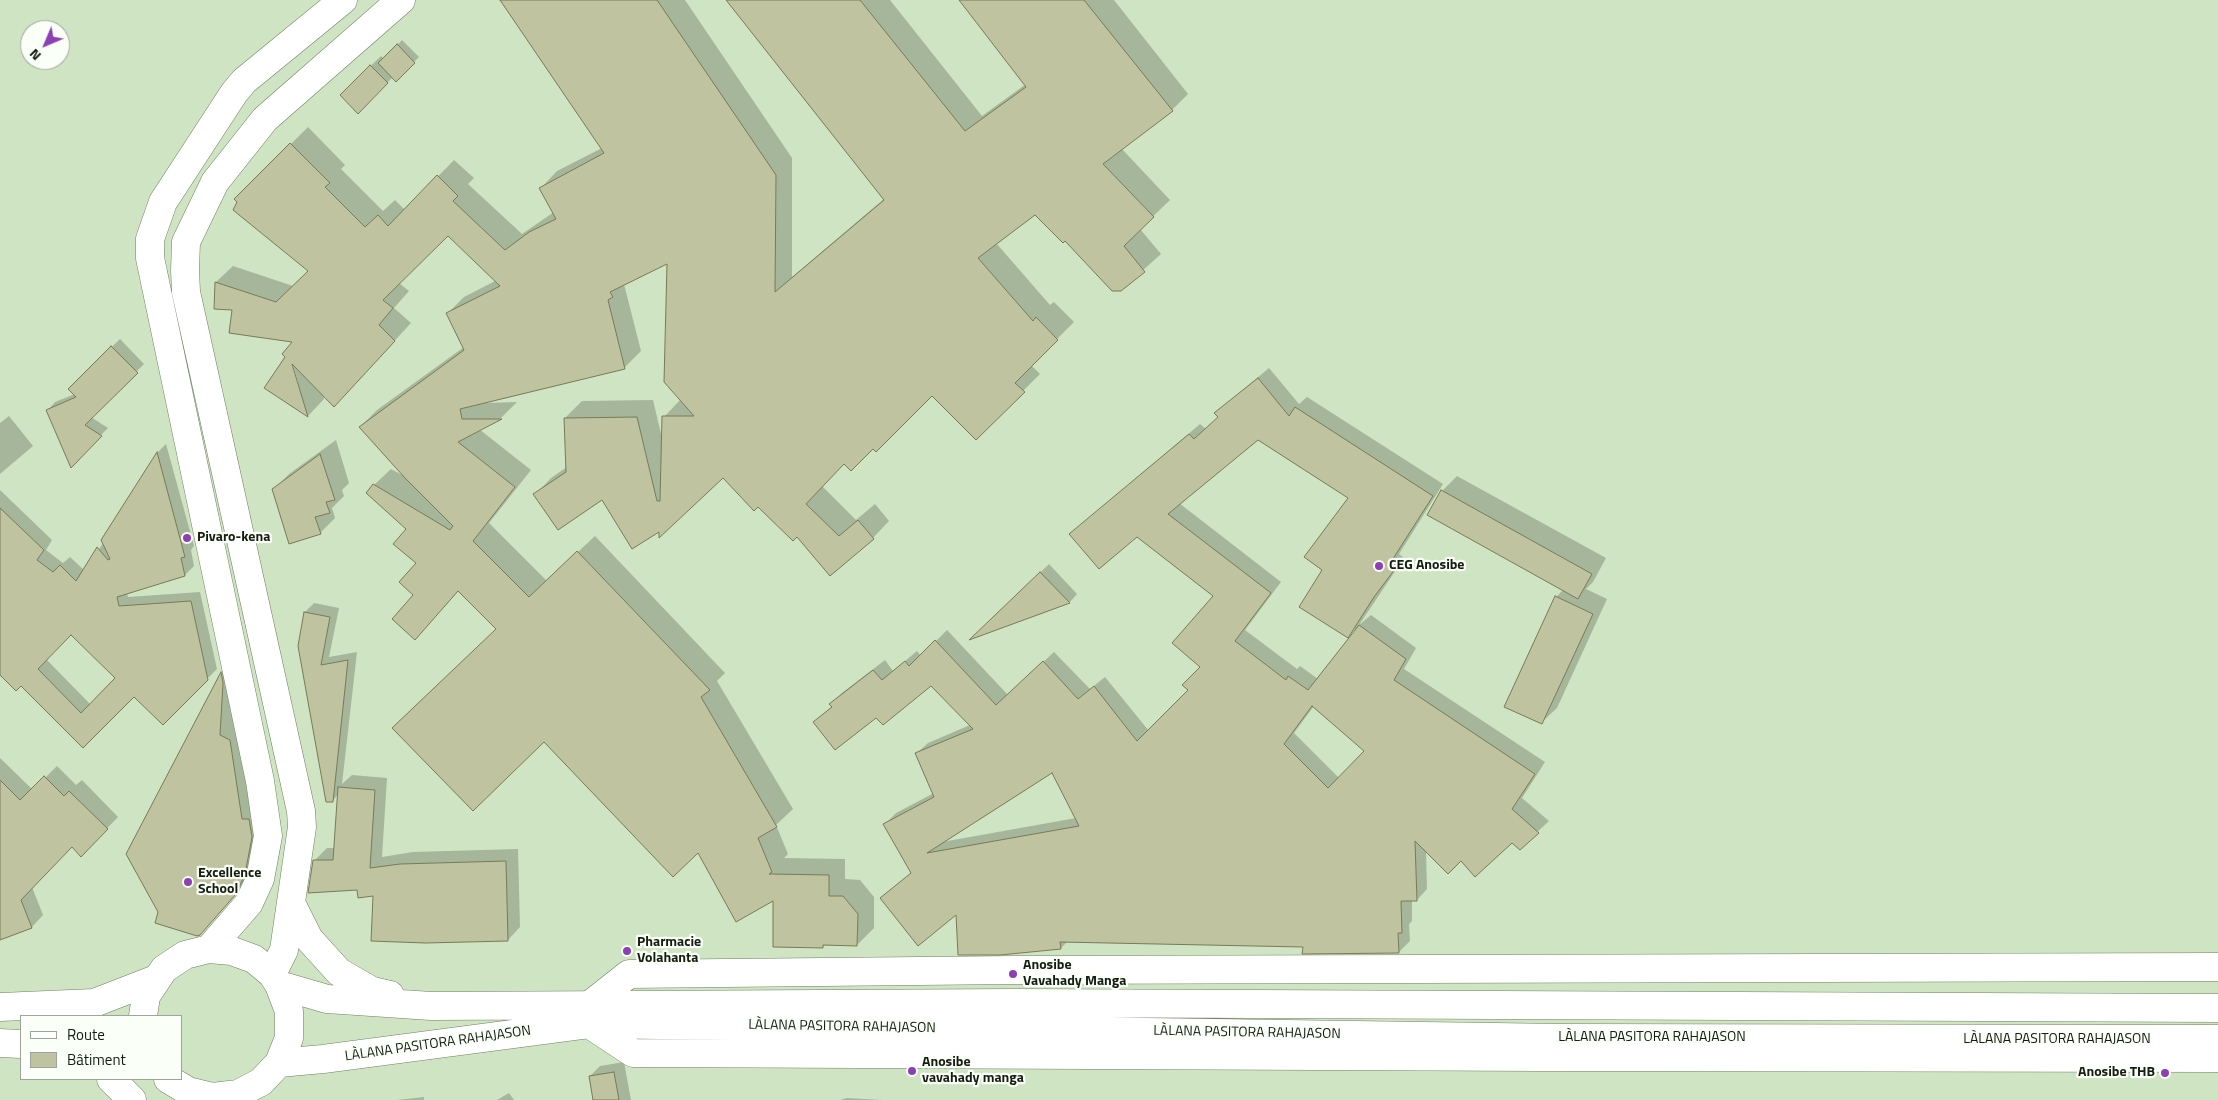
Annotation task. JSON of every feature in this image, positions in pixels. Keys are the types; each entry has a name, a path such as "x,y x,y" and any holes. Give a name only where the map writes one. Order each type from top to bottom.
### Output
{"street":[{"path":"208,949 248,904 260,879 268,836 260,781 150,258 150,239 163,202 234,93 244,81 343,0"},
{"path":"276,980 284,950 291,903 302,826 301,811 186,292 186,242 215,182 265,119 401,0"},
{"path":"291,903 309,939 339,972 372,991 430,1006"},
{"path":"143,1015 146,996 164,969 185,956 208,949 232,951 254,959 276,980 289,1011 289,1038 278,1063 261,1082 238,1094 213,1097 188,1091 169,1080"},
{"path":"2218,967 1045,970 629,974 590,1014 633,1053 1561,1058 2218,1058"},
{"path":"0,1007 94,1003 156,979"},
{"name":"LÀLANA PASITORA RAHAJASON","path":"276,980 327,999 590,1014 1574,1038 2218,1039"},
{"name":"LÀLANA PASITORA RAHAJASON","path":"278,1063 323,1059 590,1014 1015,1003 2218,1008"},
{"path":"0,1043 20,1044"},
{"path":"112,1080 132,1100"},
{"path":"166,1100 167,1080"}],"building":[{"path":"500,0 657,0 776,175 775,292 884,200 726,0 860,0 965,131 1026,87 959,0 1084,0 1173,111 1103,164 1154,217 1124,246 1145,272 1121,291 1112,291 1065,241 1063,243 1035,215 978,258 1033,321 1036,317 1058,340 1015,383 1025,392 976,440 932,396 876,452 873,449 851,471 844,464 806,504 839,536 858,520 874,539 830,576 797,537 793,541 758,507 754,511 723,478 659,538 659,532 632,549 602,500 558,530 533,494 566,472 564,418 637,417 657,501 660,501 662,416 694,416 664,382 667,264 610,292 613,297 608,300 625,369 460,409 462,419 502,419 458,442 515,487 473,541 529,597 577,551 710,690 701,697 777,827 758,838 772,872 769,874 829,875 829,896 843,896 858,914 857,946 823,945 823,948 773,947 773,901 736,922 698,853 673,877 544,742 473,811 392,728 496,629 458,591 415,640 392,619 413,595 399,582 416,563 393,544 406,529 366,493 373,484 450,530 453,526 405,478 359,427 464,350 446,313 500,286 448,236 383,300 393,308 379,325 395,341 334,407 292,364 308,417 264,388 285,357 282,354 292,342 229,333 232,310 214,309 215,282 276,302 308,271 233,210 237,202 234,199 290,143 330,183 325,187 365,227 378,215 388,226 437,175 458,196 453,201 505,250 529,232 556,219 539,188 604,153"},
{"path":"397,44 415,63 396,82 378,63"},
{"path":"370,65 388,83 358,114 340,95"},
{"path":"111,346 138,373 85,425 102,436 71,468 46,410 76,397 68,389"},
{"path":"1258,378 1289,416 1295,407 1433,496 1389,565 1395,569 1374,597 1348,638 1299,607 1322,570 1304,557 1348,498 1258,440 1168,514 1271,593 1235,641 1286,680 1288,676 1308,690 1359,625 1406,659 1394,680 1535,774 1512,809 1539,833 1520,850 1512,843 1475,877 1461,861 1448,874 1415,841 1417,901 1401,901 1402,933 1398,933 1399,953 1302,954 1303,947 1060,942 1061,949 1000,955 958,955 956,915 918,946 880,898 911,873 883,824 934,797 915,753 973,729 931,686 883,725 876,718 835,750 813,722 832,707 829,704 873,670 882,680 905,661 909,666 935,640 996,705 1043,661 1078,699 1094,686 1137,741 1188,690 1182,685 1200,667 1172,643 1213,596 1137,537 1099,569 1069,534 1189,434 1194,439 1218,417 1214,413","holes":["1312,706 1364,751 1328,788 1284,744","1052,773 1079,826 927,853"]},
{"path":"157,452 185,557 181,558 185,576 117,597 119,606 191,601 208,680 163,725 134,697 83,748 21,686 16,691 0,675 0,508 44,550 37,560 53,572 60,565 76,581 97,547 108,560 110,559 101,540","holes":["71,635 115,678 81,713 38,669"]},
{"path":"320,454 335,500 326,502 330,513 315,517 321,534 289,544 272,489"},
{"path":"1441,490 1592,574 1578,599 1427,515"},
{"path":"1040,572 1070,603 969,640"},
{"path":"1555,596 1593,614 1542,724 1504,707"},
{"path":"304,612 330,617 321,665 348,660 333,802 326,802 298,646"},
{"path":"221,672 223,683 220,735 230,740 242,819 249,819 252,837 245,874 236,894 200,935 197,936 155,923 158,912 126,854"},
{"path":"44,776 64,796 69,791 108,829 81,857 72,847 21,900 32,928 0,940 0,780 20,800"},
{"path":"338,787 375,790 370,868 400,864 506,861 508,941 425,943 371,941 373,896 358,898 357,890 308,893 313,860 333,860"},
{"path":"614,1072 619,1100 593,1100 589,1076"}],"place":[{"name":"Pivaro-kena","path":"187,538"},
{"name":"CEG Anosibe","path":"1379,566"},
{"name":"Excellence School","path":"188,882"},
{"name":"Pharmacie Volahanta","path":"627,951"},
{"name":"Anosibe Vavahady Manga","path":"1013,974"},
{"name":"Anosibe vavahady manga","path":"912,1071"},
{"name":"Anosibe THB","path":"2165,1073"}]}
